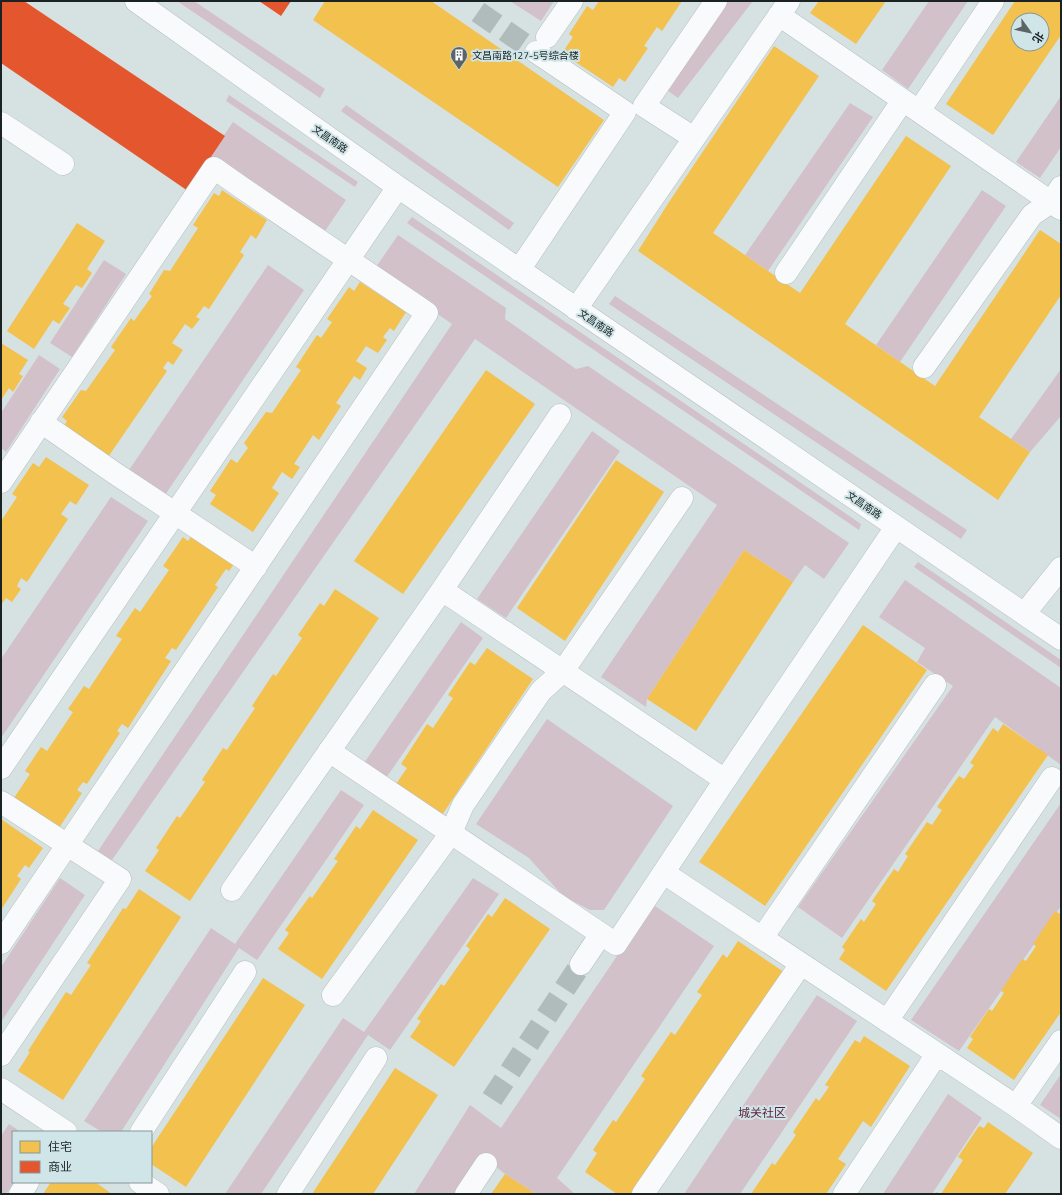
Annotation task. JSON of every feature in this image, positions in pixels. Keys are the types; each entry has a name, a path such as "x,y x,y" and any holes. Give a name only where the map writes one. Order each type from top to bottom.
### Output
{"street":[{"name":"文昌南路","path":"136,1 398,187 1061,638"},
{"path":"519,270 625,112 541,45 572,1"},
{"path":"694,138 644,106 716,1"},
{"path":"786,273 911,106 993,1"},
{"path":"576,309 784,8 911,106 1058,199 1032,215 924,367"},
{"path":"1,123 63,164"},
{"path":"1,482 214,168 282,216 349,259 427,313 1,943"},
{"path":"1,768 398,187"},
{"path":"232,890 442,590 560,415"},
{"path":"42,422 113,472 256,567"},
{"path":"333,994 451,833 463,805 541,690 562,671 682,498"},
{"path":"329,751 616,944 896,527"},
{"path":"1024,614 1061,568"},
{"path":"442,590 725,780"},
{"path":"762,938 935,685"},
{"path":"887,1021 1052,778"},
{"path":"1,802 120,879 1,1055"},
{"path":"664,873 1016,1106 1061,1138"},
{"path":"581,964 601,934"},
{"path":"644,1194 801,964"},
{"path":"141,1131 245,972"},
{"path":"1016,1106 1061,1040"},
{"path":"844,1194 937,1054"},
{"path":"288,1194 376,1058"},
{"path":"1,1089 64,1131"},
{"path":"466,1194 486,1164"},
{"path":"20,1194 27,1183"},
{"path":"142,1183 158,1194"}],"shaded area":[{"path":"177,1 194,1 325,89 320,98"},
{"path":"510,1 554,1 541,21"},
{"path":"727,1 753,1 678,98 667,90"},
{"path":"929,1 968,1 908,89 882,70"},
{"path":"229,95 358,182 355,187 226,101"},
{"path":"1061,96 1061,147 1040,178 1016,162"},
{"path":"850,103 873,117 768,271 745,255"},
{"path":"346,105 514,223 509,230 341,111"},
{"path":"233,122 346,200 323,234 210,156"},
{"path":"982,190 1006,206 900,362 876,345"},
{"path":"412,217 861,524 859,530 407,223"},
{"path":"398,235 506,308 505,319 576,369 588,366 849,543 824,579 805,565 793,582 744,550 647,699 646,707 601,677 717,505 475,339 112,860 98,851 452,324 374,270"},
{"path":"104,260 126,274 72,357 50,343"},
{"path":"268,265 304,290 163,498 127,473"},
{"path":"615,296 967,530 961,539 609,304"},
{"path":"39,355 60,369 6,452 1,448 1,413"},
{"path":"1061,369 1061,416 1030,452 1011,439"},
{"path":"592,431 620,451 506,618 477,599"},
{"path":"111,497 148,521 1,738 1,659"},
{"path":"918,562 1061,660 1061,668 914,567"},
{"path":"905,580 1061,688 1061,765 995,717 842,938 798,907 953,686 917,662 925,648 879,617"},
{"path":"461,622 483,638 386,778 364,763"},
{"path":"547,719 673,806 604,910 590,910 563,896 529,858 476,824"},
{"path":"341,790 364,805 257,960 239,948 122,1131 100,1131 84,1121 211,928 235,944"},
{"path":"1061,803 1061,906 959,1051 911,1020"},
{"path":"60,878 85,895 1,1022 1,967"},
{"path":"473,878 499,894 390,1050 368,1035 261,1194 225,1194 343,1018 364,1032"},
{"path":"652,904 714,946 557,1178 575,1194 536,1194 505,1174 482,1156 456,1194 414,1194 470,1105 501,1128"},
{"path":"817,995 857,1021 740,1194 684,1194"},
{"path":"1061,1074 1061,1119 1040,1105"},
{"path":"948,1094 982,1118 932,1194 883,1194"},
{"path":"9,1124 20,1131 12,1131 12,1183 13,1183 6,1194 1,1194 1,1136"}],"building: 住宅":[{"name":"文昌南路127-5号综合楼","path":"325,1 431,1 604,120 558,187 313,20"},
{"path":"599,1 682,1 662,31 657,27 644,46 648,48 625,82 619,78 613,87 562,53 573,37 569,34 587,6 593,10"},
{"path":"819,1 886,1 856,44 810,13"},
{"path":"1015,1 1061,1 1061,35 1050,51 1050,12 1010,12 1010,52 1049,52 993,135 946,104"},
{"path":"774,46 819,76 713,233 800,293 906,136 951,166 845,324 935,386 1040,230 1061,244 1061,295 979,417 1030,452 998,500 638,251 669,202"},
{"path":"222,190 267,220 256,239 251,235 240,252 244,255 209,309 204,306 196,317 200,319 192,329 185,324 172,343 183,350 173,365 168,361 163,368 167,371 104,463 59,432 67,421 62,417 81,390 86,391 115,350 111,347 131,318 134,321 152,296 149,294 164,270 170,271 198,228 193,225 214,193 219,196"},
{"path":"77,223 105,241 87,269 92,273 82,288 76,285 63,304 70,308 59,324 53,320 34,349 7,331"},
{"path":"360,282 406,312 394,331 390,328 383,337 387,340 378,353 366,346 356,361 367,368 360,380 354,376 336,403 341,406 319,440 313,435 294,464 300,467 292,479 282,472 272,488 279,493 253,532 210,504 216,495 210,491 231,459 237,463 248,448 244,443 266,412 272,413 301,370 296,367 317,335 321,338 332,322 327,319 349,287 354,291"},
{"path":"1,343 28,360 19,374 23,376 13,392 9,388 1,400"},
{"path":"486,370 535,404 403,594 354,561"},
{"path":"46,457 89,485 76,505 70,501 61,514 68,519 27,582 21,578 17,586 21,589 12,602 6,598 1,605 1,521 17,497 12,494 33,463 39,467"},
{"path":"616,460 664,492 565,641 517,608"},
{"path":"195,531 237,560 229,571 226,569 215,585 218,587 176,650 172,648 165,658 171,661 128,728 122,724 117,731 120,733 87,784 83,782 77,790 82,793 59,828 14,798 30,774 25,771 41,747 47,751 73,712 68,709 84,686 89,689 122,639 116,636 135,608 140,612 169,570 163,566 183,537 188,541"},
{"path":"744,550 793,582 696,731 647,699"},
{"path":"335,589 379,618 190,901 145,871 159,850 156,848 177,816 180,818 205,782 202,780 223,748 227,750 255,708 252,706 273,674 276,676 302,638 298,635 320,603 324,606"},
{"path":"863,625 927,670 765,906 699,862"},
{"path":"487,648 533,679 442,815 396,784 407,768 401,764 427,724 433,728 453,698 448,695 470,662 475,665"},
{"path":"1003,724 1048,755 886,991 839,959 845,950 842,947 861,919 864,922 876,904 872,901 894,869 898,872 908,856 905,854 927,822 932,825 942,810 937,807 959,776 964,779 974,765 970,763 993,728 998,732"},
{"path":"373,810 418,840 322,979 278,949 289,933 285,930 310,896 312,898 338,861 334,859 356,826 360,829"},
{"path":"1,819 43,848 29,868 25,865 17,876 21,879 1,910"},
{"path":"139,889 181,917 63,1100 18,1071 30,1052 28,1051 66,992 71,995 91,965 87,963 123,908 126,909"},
{"path":"505,898 550,929 454,1067 410,1037 421,1021 417,1019 441,984 444,986 470,949 466,946 488,914 492,917"},
{"path":"1055,911 1060,914 1061,913 1061,1012 1014,1080 967,1048 973,1039 970,1037 989,1009 992,1011 1004,993 1001,991 1022,959 1026,961 1036,946 1033,944"},
{"path":"738,941 784,972 635,1194 617,1194 585,1172 597,1153 593,1150 613,1120 616,1122 645,1079 641,1076 671,1032 675,1035 702,995 697,992 723,954 727,958"},
{"path":"263,978 305,1005 186,1187 152,1165 152,1146"},
{"path":"864,1036 910,1066 871,1127 863,1121 838,1159 846,1164 826,1194 751,1194 772,1163 775,1165 796,1135 793,1132 816,1098 819,1101 829,1087 825,1085 855,1040 860,1043"},
{"path":"395,1068 438,1095 373,1194 312,1194"},
{"path":"988,1122 1033,1153 1005,1194 941,1194 963,1160 958,1157 979,1126 984,1128"},
{"path":"505,1174 536,1194 491,1194"},
{"path":"50,1183 96,1183 112,1194 43,1194"}],"building: 商业":[{"path":"1,1 24,1 225,136 188,191 1,63"},
{"path":"259,1 291,1 281,16"}],"tunnel":[{"path":"478,12 536,52"},
{"path":"492,1099 581,964"}],"place":[{"name":"文昌南路127-5号综合楼","path":"459,70"}],"district":[{"name":"城关社区","path":"762,1112"}]}
